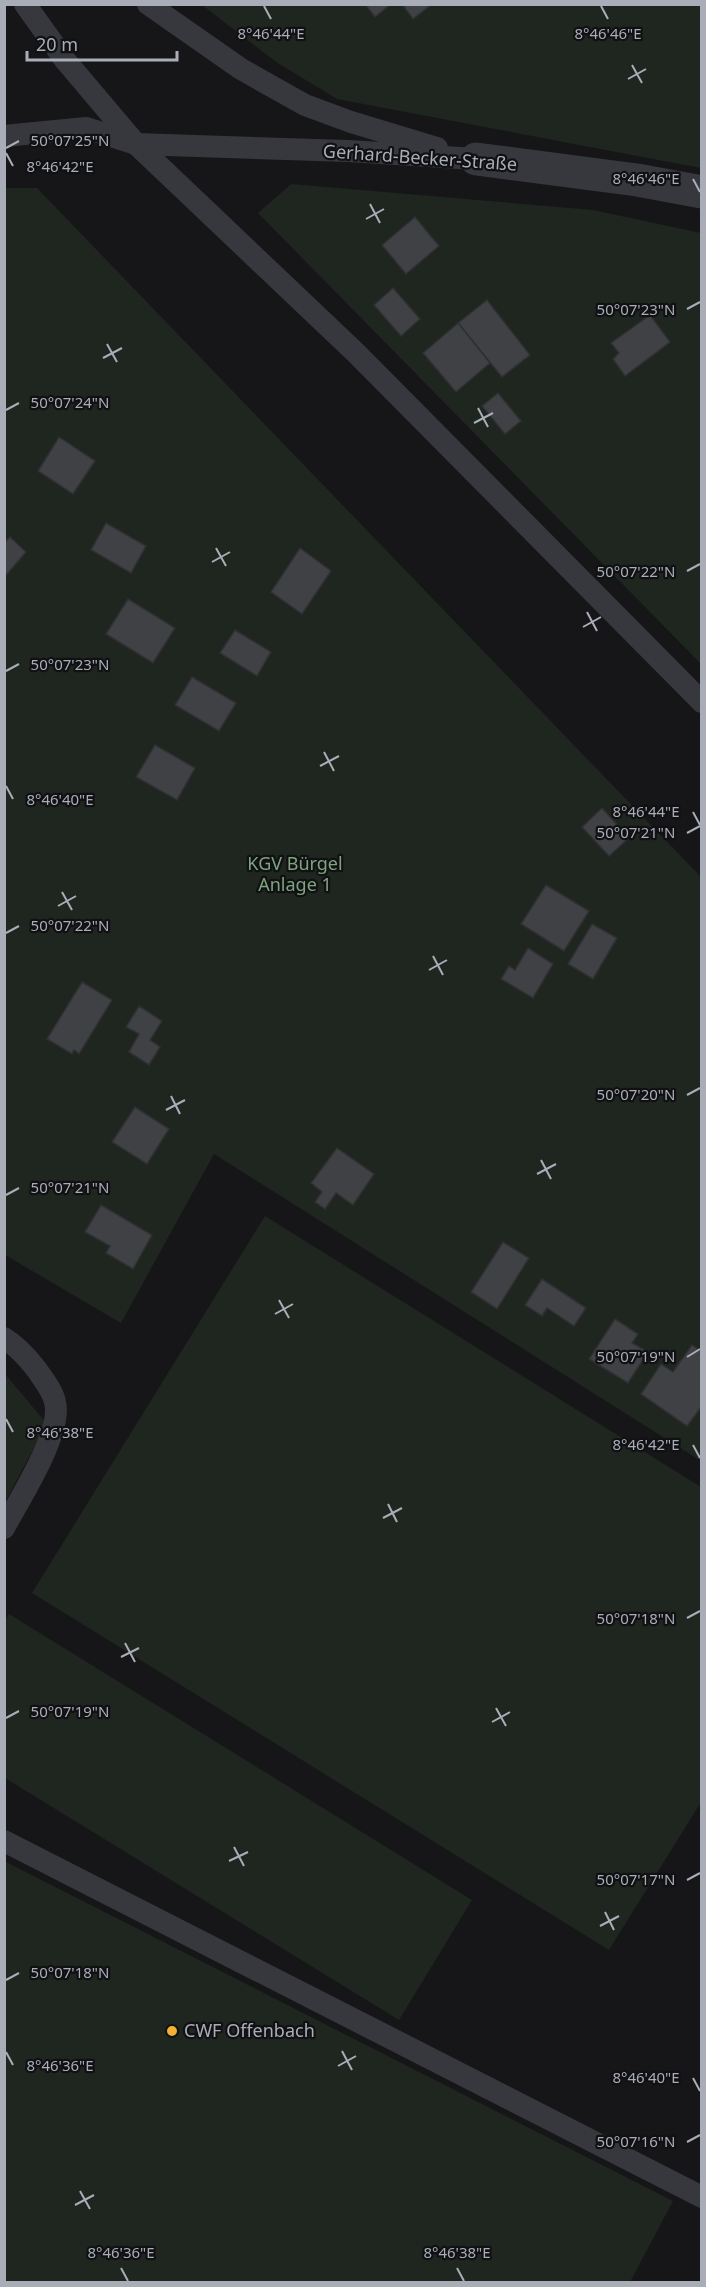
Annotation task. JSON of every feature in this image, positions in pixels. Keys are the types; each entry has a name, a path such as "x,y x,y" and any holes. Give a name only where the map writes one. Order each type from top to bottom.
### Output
{"street":[{"name":"Gerhard-Becker-Straße","path":"476,159 637,180 702,192"}],"lane":[{"path":"25,4 65,60 136,144 356,353 702,702"},
{"path":"148,4 241,69 305,105 351,122 476,159"},
{"path":"4,136 86,128 136,144"},
{"name":"Gerhard-Becker-Straße","path":"136,144 348,151 476,159"},
{"path":"4,1338 27,1357 56,1402 55,1424 42,1459 4,1528"},
{"path":"4,1841 702,2197"}],"green space":[{"path":"202,5 701,5 701,168 337,99 276,62"},
{"path":"291,184 593,210 701,233 701,664 258,213"},
{"name":"KGV Bürgel Anlage 1","path":"4,188 37,188 701,877 701,1461 214,1154 121,1323 5,1255"},
{"path":"265,1216 701,1487 701,1802 609,1950 32,1593"},
{"path":"5,1374 47,1424 5,1502"},
{"path":"9,1614 472,1900 399,2020 5,1778 4,1622"},
{"name":"CWF Offenbach","path":"4,1861 673,2201 630,2282 5,2282"}],"building":[{"path":"365,4 391,4 375,17"},
{"path":"402,4 432,4 413,19"},
{"path":"415,217 439,246 406,274 382,245"},
{"path":"393,288 420,319 401,336 374,305"},
{"path":"487,300 530,355 502,377 458,323"},
{"path":"650,315 670,342 625,376 613,359 619,353 611,343"},
{"path":"458,323 490,363 456,392 423,353"},
{"path":"498,393 521,421 505,434 482,406"},
{"path":"59,437 95,461 73,494 38,471"},
{"path":"106,523 146,546 131,573 91,550"},
{"path":"10,537 26,552 7,574 4,572 4,543"},
{"path":"300,548 331,571 302,614 271,592"},
{"path":"128,599 175,628 153,663 106,634"},
{"path":"235,630 271,652 257,676 220,653"},
{"path":"192,677 236,703 219,731 175,705"},
{"path":"155,745 195,768 177,800 136,777"},
{"path":"602,808 629,838 609,856 582,827"},
{"path":"546,885 589,911 564,951 521,924"},
{"path":"592,924 617,938 593,979 568,964"},
{"path":"528,948 553,964 533,998 501,979 509,966 515,970"},
{"path":"82,982 112,1000 79,1054 74,1050 72,1054 47,1039"},
{"path":"139,1006 162,1021 150,1040 160,1047 149,1065 129,1052 139,1034 126,1027"},
{"path":"135,1107 169,1129 147,1164 112,1142"},
{"path":"337,1148 374,1174 353,1205 336,1193 325,1209 315,1202 322,1192 311,1183"},
{"path":"101,1205 152,1235 133,1269 106,1253 110,1246 85,1232"},
{"path":"503,1242 529,1258 497,1309 471,1292"},
{"path":"542,1279 586,1308 574,1326 547,1308 542,1316 525,1305"},
{"path":"615,1319 638,1334 632,1343 648,1352 628,1383 589,1359"},
{"path":"692,1345 702,1352 702,1406 687,1426 641,1394 661,1364 673,1372"}],"place":[{"name":"CWF Offenbach","path":"172,2031"}]}
